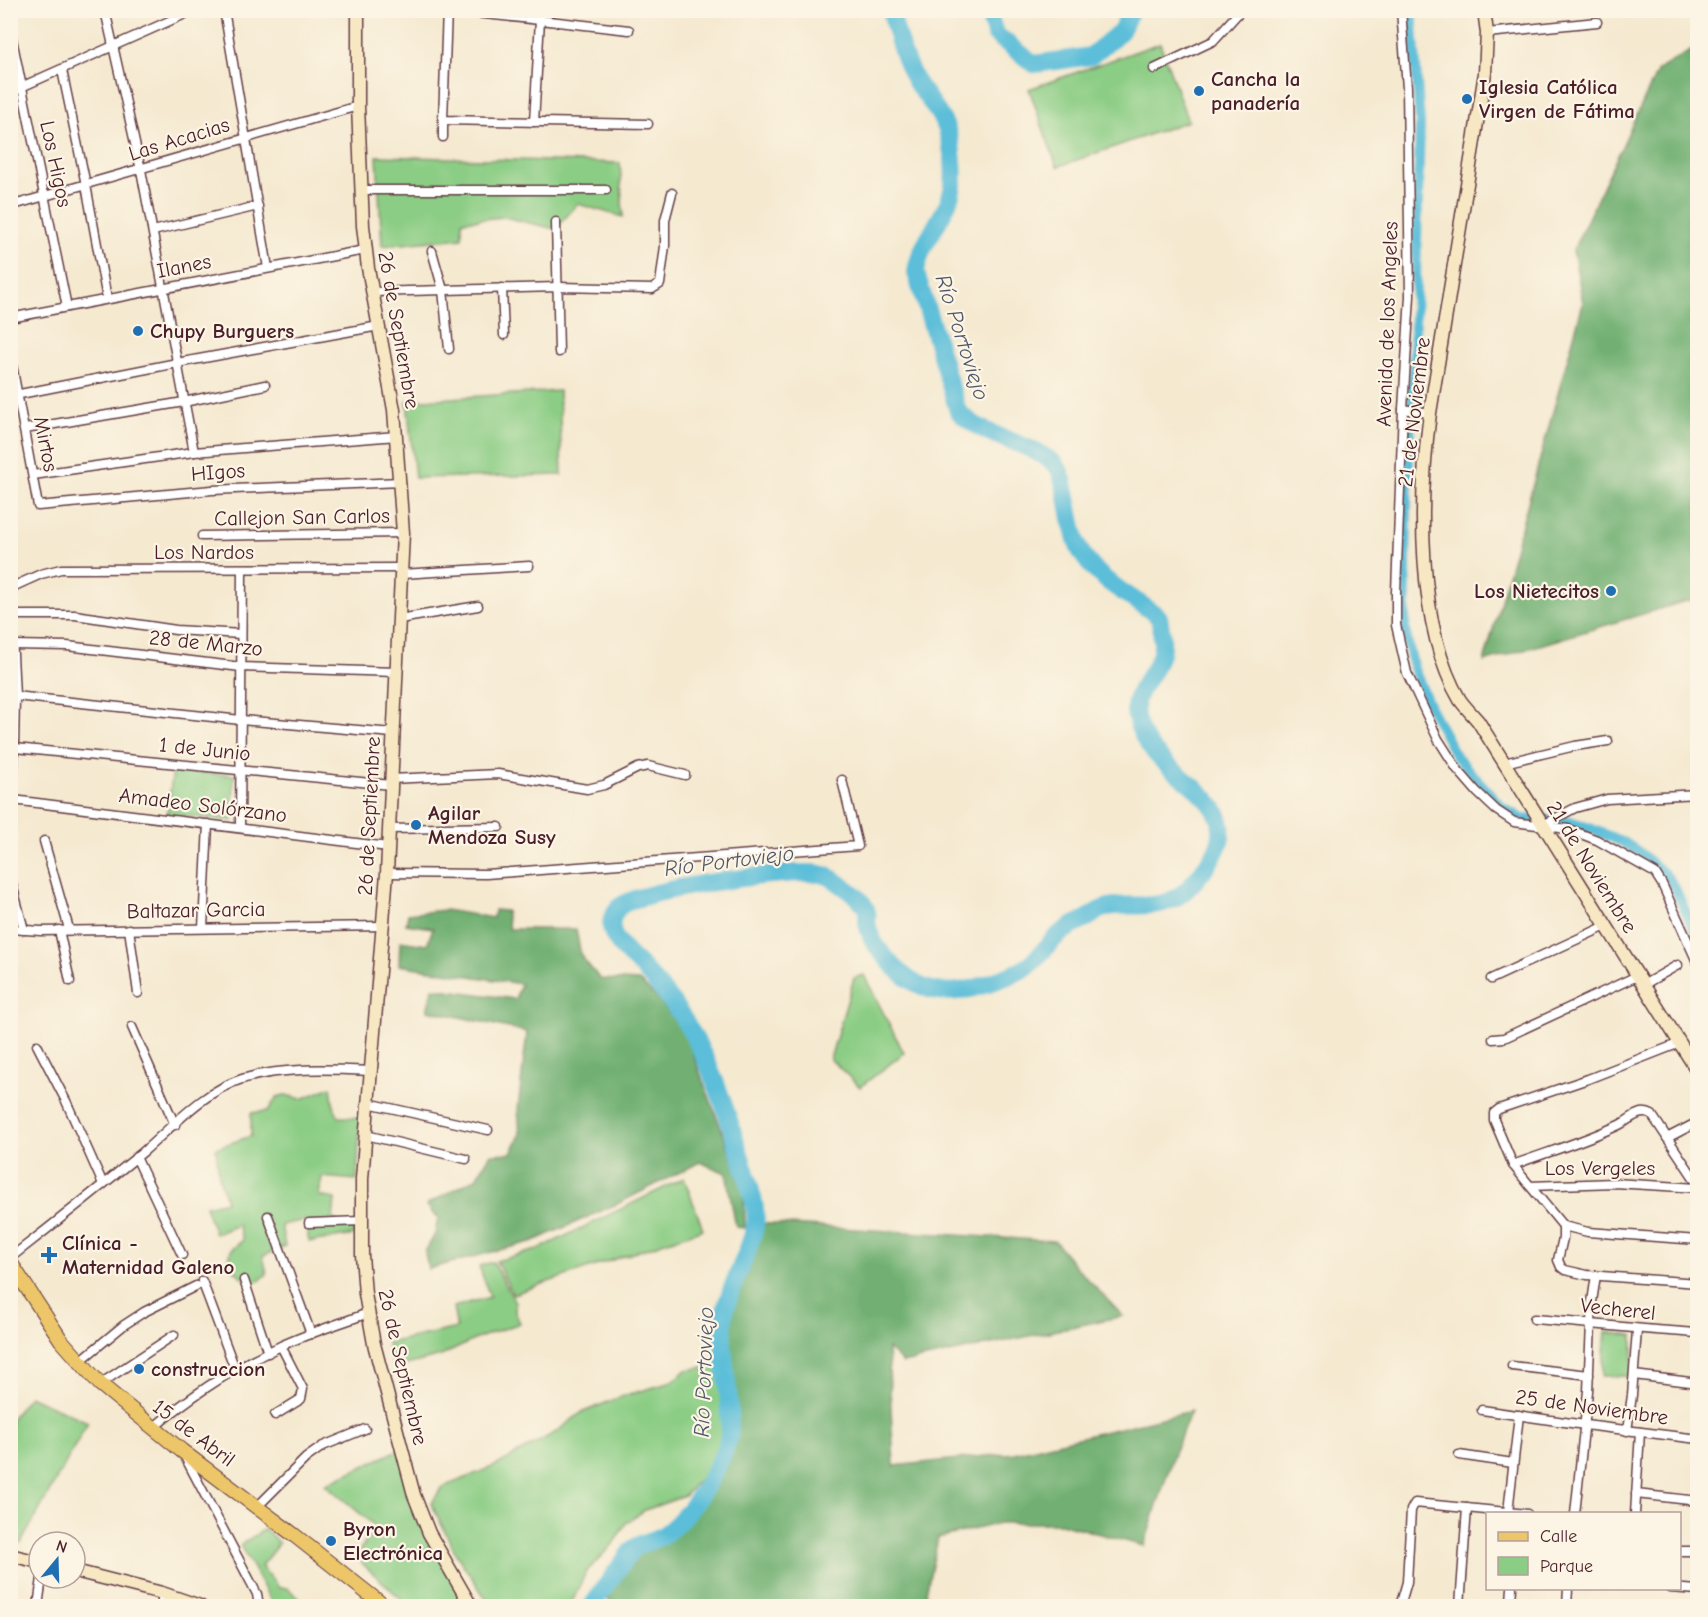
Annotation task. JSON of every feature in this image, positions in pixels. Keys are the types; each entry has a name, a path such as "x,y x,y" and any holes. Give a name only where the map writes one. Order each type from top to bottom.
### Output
{"main road":[{"name":"15 de Abril","path":"10,1262 45,1317 79,1362 100,1384 182,1451 384,1606"}],"street":[{"path":"105,10 141,170 194,452"},
{"path":"10,92 194,10"},
{"path":"224,10 268,268"},
{"name":"26 de Septiembre","path":"358,10 358,106 365,250 397,436 403,533 387,873 370,1071 361,1221 363,1275 374,1344 414,1495 429,1533 471,1606"},
{"path":"534,122 540,10"},
{"path":"1154,69 1214,40 1241,10"},
{"name":"Avenida de los Angeles","path":"1401,10 1407,88 1410,296 1396,625 1407,673 1438,739 1457,769 1477,792 1496,810 1514,822 1568,830 1597,840 1655,873 1696,957"},
{"name":"21 de Noviembre","path":"1484,10 1487,33 1485,73 1424,412 1423,514 1428,587 1435,633 1443,660 1461,701 1478,721 1698,1072"},
{"path":"443,137 447,11 629,30"},
{"path":"1487,33 1597,22"},
{"name":"Los Higos","path":"10,29 67,307"},
{"path":"62,70 107,299"},
{"name":"Las Acacias","path":"10,206 358,106"},
{"path":"443,120 648,124"},
{"path":"362,190 606,190"},
{"path":"373,292 558,287 652,289 660,284 665,246 665,220 672,194"},
{"path":"153,231 258,206"},
{"path":"556,222 559,352"},
{"name":"Ilanes","path":"10,318 365,250"},
{"path":"432,251 443,290 449,349"},
{"path":"502,288 504,335"},
{"path":"14,395 379,326"},
{"name":"Mirtos","path":"10,354 14,395 25,429 38,506"},
{"path":"25,429 184,402 265,385"},
{"path":"1406,410 1424,412"},
{"path":"33,476 194,452 397,436"},
{"name":"HIgos","path":"38,506 212,490 401,482"},
{"name":"Callejon San Carlos","path":"202,536 403,533"},
{"name":"Los Nardos","path":"10,591 41,574 61,569 402,571 529,566"},
{"path":"240,827 242,570"},
{"path":"10,591 15,696 12,802"},
{"path":"399,619 478,606"},
{"path":"12,615 75,615 176,630 241,634"},
{"name":"28 de Marzo","path":"13,645 67,646 241,667 396,672"},
{"path":"15,696 241,720 393,733"},
{"path":"1504,763 1575,746 1608,741"},
{"name":"1 de Junio","path":"15,748 241,771 391,782 498,774 587,789 604,785 638,768 648,766 686,775"},
{"path":"387,873 486,874 858,846 842,780"},
{"path":"1543,825 1575,808 1607,800 1698,794"},
{"name":"Amadeo Solórzano","path":"12,802 240,827 388,847"},
{"path":"203,928 208,824"},
{"path":"389,829 499,827"},
{"path":"44,841 69,930"},
{"path":"10,877 24,930"},
{"name":"Baltazar Garcia","path":"10,929 383,926"},
{"path":"1491,979 1606,926"},
{"path":"129,929 138,993"},
{"path":"59,930 70,981"},
{"path":"1493,1039 1504,1038 1678,965"},
{"path":"132,1027 175,1125"},
{"name":"Los Vergeles","path":"1680,1043 1588,1079 1499,1109 1494,1113 1494,1120 1513,1165 1530,1186 1614,1183 1698,1186"},
{"path":"37,1045 66,1101 103,1184"},
{"path":"10,1258 206,1099 240,1079 293,1071 370,1071"},
{"path":"368,1103 488,1130"},
{"path":"1513,1165 1619,1125 1646,1112 1652,1115 1698,1186"},
{"path":"1667,1138 1698,1122"},
{"path":"366,1135 466,1159"},
{"path":"136,1157 182,1255"},
{"path":"1530,1186 1563,1226 1588,1232 1698,1240"},
{"path":"268,1216 311,1334"},
{"path":"309,1223 361,1221"},
{"path":"1563,1226 1558,1260 1564,1270 1596,1275 1698,1283"},
{"path":"1575,1512 1585,1425 1596,1275"},
{"path":"244,1281 268,1353"},
{"path":"79,1362 124,1325 199,1283 235,1369"},
{"path":"153,1428 178,1407 235,1369 281,1346 368,1313"},
{"name":"Vecherel","path":"1534,1319 1698,1334"},
{"path":"1627,1431 1637,1330"},
{"path":"100,1384 174,1335"},
{"path":"274,1415 301,1399 303,1395 303,1389 281,1346"},
{"path":"1512,1366 1589,1375"},
{"path":"1634,1376 1698,1383"},
{"name":"25 de Noviembre","path":"1482,1410 1627,1431 1698,1438"},
{"path":"1514,1512 1513,1463 1519,1415"},
{"path":"257,1507 306,1458 323,1446 365,1429"},
{"path":"1635,1512 1640,1432"},
{"path":"182,1451 257,1594 259,1606"},
{"path":"1459,1455 1513,1463"},
{"path":"1636,1494 1698,1501"},
{"path":"1400,1606 1407,1582 1411,1510 1415,1503 1505,1512"},
{"path":"1460,1606 1467,1508"},
{"path":"1681,1551 1698,1551"},
{"path":"10,1573 12,1555 27,1559"},
{"path":"87,1574 162,1593 200,1606"},
{"path":"1681,1589 1698,1590"},
{"path":"38,1606 40,1590"},
{"path":"1510,1601 1512,1590"},
{"path":"1567,1606 1568,1590"},
{"path":"162,1593 162,1606"}],"green space":[{"path":"1160,43 1188,121 1057,167 1029,89"},
{"path":"1697,47 1697,600 1686,601 1484,662 1583,303 1573,250 1658,70"},
{"path":"377,156 620,163 623,217 578,204 555,229 504,217 462,221 462,238 382,246"},
{"path":"559,391 562,475 415,478 407,401"},
{"path":"173,771 234,775 233,821 167,814"},
{"path":"445,910 493,918 494,910 506,911 509,929 576,929 581,956 600,979 639,981 661,1002 686,1036 744,1189 745,1228 736,1227 726,1173 700,1162 617,1204 534,1241 428,1269 425,1252 435,1234 438,1218 426,1205 476,1178 491,1154 511,1153 520,1135 518,1109 527,1032 427,1010 433,988 515,999 521,984 399,965 400,941 427,945 433,928 406,924 408,914"},
{"path":"864,975 904,1053 860,1087 830,1059 854,978"},
{"path":"331,1087 334,1107 339,1117 360,1118 357,1180 322,1177 319,1196 335,1199 333,1219 341,1224 354,1226 354,1235 309,1242 305,1220 281,1225 285,1246 263,1256 267,1274 259,1281 246,1280 228,1265 231,1250 243,1240 238,1225 215,1234 205,1206 226,1201 219,1176 216,1148 251,1136 251,1113 268,1111 277,1097 285,1095 302,1099"},
{"path":"684,1178 703,1229 513,1294 496,1261 537,1250"},
{"path":"756,1223 1055,1241 1077,1268 1123,1316 903,1363 888,1349 894,1466 1014,1453 1191,1411 1174,1453 1144,1546 1060,1523 1000,1523 938,1538 923,1606 631,1606 611,1602 602,1591 634,1547 665,1535 691,1506 718,1465 730,1434 729,1384 724,1333 738,1273"},
{"path":"493,1262 515,1302 515,1312 520,1323 478,1338 441,1356 394,1368 387,1343 457,1328 453,1307 490,1297 479,1266"},
{"path":"1606,1332 1633,1335 1633,1376 1602,1376"},
{"path":"714,1366 721,1375 724,1429 710,1468 684,1496 645,1510 626,1523 613,1544 587,1571 570,1606 491,1606 456,1554 431,1503 443,1487 499,1464 556,1432 581,1413 623,1396 672,1382 686,1370"},
{"path":"29,1396 88,1422 21,1543 11,1540 11,1419"},
{"path":"405,1447 427,1521 474,1606 409,1606 355,1557 376,1527 325,1484"},
{"path":"265,1529 279,1543 261,1566 279,1588 287,1588 305,1603 274,1606 240,1545"}],"waterway":[{"name":"Río Portoviejo","path":"592,1606 632,1550 662,1536 685,1514 704,1489 720,1461 730,1426 723,1323 728,1300 749,1247 756,1222 748,1178 709,1067 692,1033 671,1001 617,941 611,925 618,908 630,901 653,894 715,882 779,874 823,875 838,882 861,901 866,908 870,934 879,950 894,967 918,985 931,990 959,991 975,988 1021,970 1059,935 1104,908 1158,904 1180,895 1200,875 1219,844 1221,829 1218,816 1211,804 1155,752 1143,736 1136,717 1137,699 1161,653 1159,617 1105,579 1087,561 1076,541 1062,478 1054,463 1043,455 979,427 958,411 916,273 922,250 950,197 954,179 952,150 945,124 915,80 907,63 891,10"},
{"name":"Río Portoviejo","path":"988,10 995,34 1034,64 1091,56 1121,31 1131,10"},
{"path":"1412,10 1420,122 1414,358 1407,498 1405,630 1414,669 1430,707 1456,756 1502,807 1522,819 1579,824 1623,842 1639,852 1665,874 1674,886 1698,939"}],"place":[{"name":"Cancha la panadería","path":"1199,91"},
{"name":"Iglesia Católica Virgen de Fátima","path":"1467,99"},
{"name":"Chupy Burguers","path":"138,331"},
{"name":"Los Nietecitos","path":"1611,591"},
{"name":"Agilar Mendoza Susy","path":"416,825"},
{"name":"Clínica - Maternidad Galeno","path":"49,1255"},
{"name":"construccion","path":"139,1369"},
{"name":"Byron Electrónica","path":"331,1541"}]}
